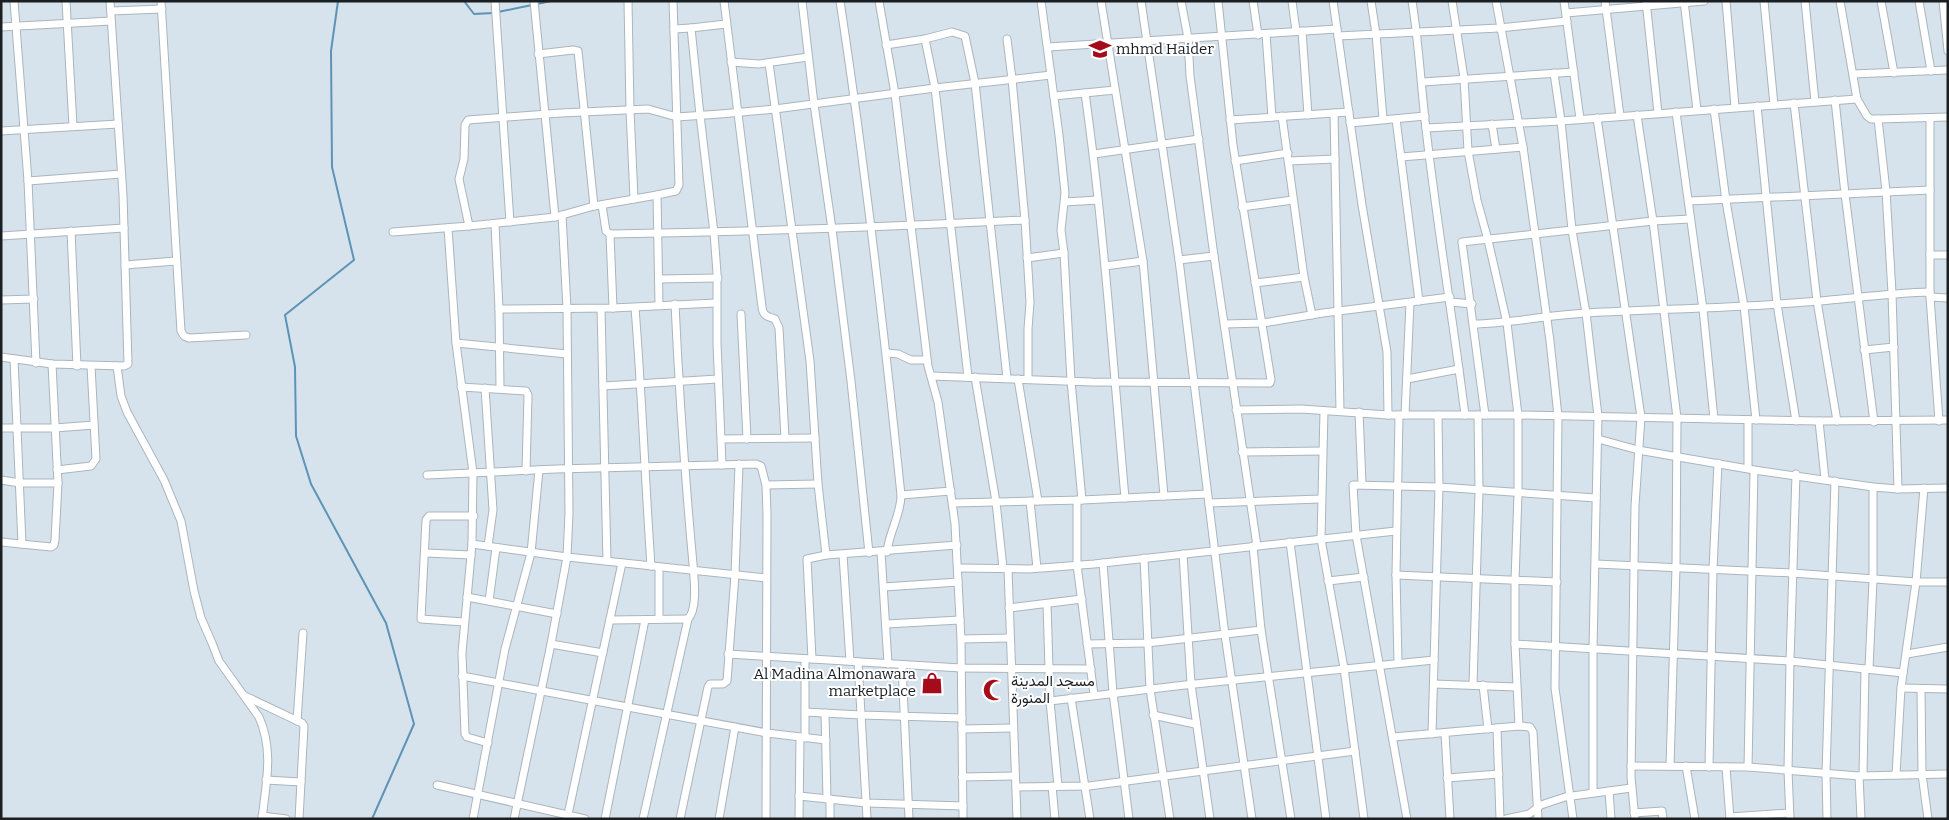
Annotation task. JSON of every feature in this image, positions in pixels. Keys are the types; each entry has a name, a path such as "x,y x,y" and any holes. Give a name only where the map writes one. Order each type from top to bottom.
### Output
{"street":[{"path":"14,1 28,181 36,362"},
{"path":"66,1 73,126"},
{"path":"1,358 77,366 127,366 129,361 124,228 110,1"},
{"path":"495,1 510,222"},
{"path":"514,819 542,691 567,557 569,469 567,309 558,216 544,114 534,1"},
{"path":"628,1 634,199"},
{"path":"393,232 495,224 558,216 676,191 679,186 673,1"},
{"path":"724,1 763,314 775,319 778,328 786,438"},
{"path":"802,1 851,381 869,553"},
{"path":"840,1 872,228 901,495 900,507 884,552 888,664"},
{"path":"878,1 895,94 927,360 938,402 952,491 957,545 960,620 963,819"},
{"path":"1041,1 1054,96 1065,202 1061,230 1080,500 1077,565 1094,695"},
{"path":"1101,1 1143,260 1164,496"},
{"path":"1141,1 1179,260 1225,635 1252,819"},
{"path":"1181,1 1188,38 1190,76 1255,546 1261,630 1291,819"},
{"path":"930,376 1115,382 1270,383 1263,323 1235,161 1218,1"},
{"path":"1253,1 1258,35"},
{"path":"1292,1 1299,31 1308,115"},
{"path":"1333,1 1350,123 1387,352 1388,415"},
{"path":"1371,1 1376,34 1383,119"},
{"path":"1412,1 1429,154 1465,415"},
{"path":"1452,1 1464,78 1465,126 1468,151 1477,200 1507,323 1518,415 1515,644 1519,726"},
{"path":"1496,1 1523,147 1558,416 1556,699 1573,819"},
{"path":"1564,1 1580,119"},
{"path":"1048,48 1299,31 1376,34 1500,28 1567,17 1606,5 1704,1"},
{"path":"1726,1 1735,107"},
{"path":"1764,1 1774,105"},
{"path":"1805,1 1815,102"},
{"path":"1840,1 1857,99 1867,116 1870,119 1948,117"},
{"path":"1881,1 1894,72"},
{"path":"1919,1 1931,71"},
{"path":"1943,1 1948,51"},
{"path":"1684,2 1698,110"},
{"path":"1646,4 1658,113"},
{"path":"110,11 162,5 176,261 182,334 190,338 246,336"},
{"path":"1606,5 1620,116"},
{"path":"1,27 111,21"},
{"path":"674,29 726,24"},
{"path":"691,28 718,278 716,303 722,465"},
{"path":"886,45 926,39 952,32 965,36 975,83 1007,378"},
{"path":"1266,34 1272,117"},
{"path":"926,39 935,88 950,224 971,377 996,502 1006,568 1010,608 1017,819"},
{"path":"1006,39 1012,79 1028,258 1030,302 1028,379"},
{"path":"538,54 578,51 598,206 606,231 610,234 872,228 1025,220"},
{"path":"731,62 755,64 808,57"},
{"path":"769,63 810,361 818,484 826,555"},
{"path":"1853,74 1948,70"},
{"path":"1422,82 1574,72"},
{"path":"1554,73 1572,230 1586,313 1598,416 1593,649 1593,792"},
{"path":"469,226 459,179 464,160 465,126 468,120 630,110 651,110 677,117 775,109 1051,75"},
{"path":"1054,96 1115,90"},
{"path":"1085,93 1094,154 1112,336 1125,498"},
{"path":"1426,128 1561,121 1857,99"},
{"path":"1835,100 1857,297 1874,422"},
{"path":"1794,103 1817,301 1837,421"},
{"path":"1757,106 1777,304 1796,421"},
{"path":"1714,109 1726,201 1744,306 1752,420 1751,659 1748,767"},
{"path":"1334,112 1340,411"},
{"path":"1230,120 1349,112"},
{"path":"1676,112 1703,309 1714,419"},
{"path":"1637,115 1653,221 1677,418 1676,568 1670,766"},
{"path":"1282,116 1304,277 1312,315"},
{"path":"1350,123 1425,116"},
{"path":"1597,118 1641,417 1634,566 1631,788 1634,816 1662,811 1663,819"},
{"path":"1930,118 1930,295 1939,421"},
{"path":"1396,119 1418,301"},
{"path":"1878,119 1886,191 1892,293 1898,489"},
{"path":"1,131 118,124"},
{"path":"1492,124 1496,149"},
{"path":"1094,154 1125,148 1199,139"},
{"path":"1401,157 1523,147"},
{"path":"1235,161 1288,157 1335,159"},
{"path":"28,181 121,174"},
{"path":"1689,201 1726,201 1930,190"},
{"path":"657,195 659,306"},
{"path":"1065,202 1098,200"},
{"path":"1242,207 1293,200"},
{"path":"1473,685 1482,415 1472,304 1462,242 1653,221 1690,219"},
{"path":"495,224 500,388"},
{"path":"1,236 124,228"},
{"path":"448,228 456,343 473,473 474,516 464,622 462,676 466,737 488,743"},
{"path":"71,231 77,366"},
{"path":"610,234 613,308"},
{"path":"1028,258 1064,253"},
{"path":"1930,255 1948,255"},
{"path":"1179,260 1214,256"},
{"path":"1105,266 1143,260"},
{"path":"125,265 176,261"},
{"path":"1255,283 1304,277"},
{"path":"659,279 718,278"},
{"path":"1474,324 1507,323 1586,313 1703,309 1817,301 1892,293 1948,298"},
{"path":"1,300 34,299"},
{"path":"1225,324 1263,323 1418,301 1450,300 1472,304"},
{"path":"499,309 601,309 716,303"},
{"path":"1398,663 1396,575 1397,486 1402,415 1407,379 1410,303"},
{"path":"643,819 688,619 694,609 693,570 678,382 675,304"},
{"path":"635,308 641,384 644,467 659,619"},
{"path":"601,309 608,562"},
{"path":"741,314 747,439"},
{"path":"456,343 567,354"},
{"path":"1864,350 1894,347"},
{"path":"887,353 898,354 911,360 927,360"},
{"path":"14,359 22,544"},
{"path":"1,542 51,547 54,545 58,483 52,364"},
{"path":"57,470 91,466 95,462 91,366"},
{"path":"118,366 122,402 164,480 181,521 202,618 219,661 259,717 267,740 268,752 262,817 286,819"},
{"path":"1407,379 1459,369"},
{"path":"604,386 718,379"},
{"path":"1018,379 1038,501"},
{"path":"461,387 524,390 527,393 526,471"},
{"path":"485,388 493,518 488,546"},
{"path":"1236,410 1301,409 1388,415 1598,416 1819,422 1948,420"},
{"path":"1324,411 1321,539 1344,668 1364,819"},
{"path":"1359,412 1362,484"},
{"path":"1432,734 1439,487 1438,415"},
{"path":"1819,422 1825,479"},
{"path":"1,428 55,428 94,425"},
{"path":"722,439 816,438"},
{"path":"1598,439 1638,450 1835,481 1898,489 1948,488"},
{"path":"1242,452 1322,451"},
{"path":"1709,766 1713,570 1718,463"},
{"path":"680,819 708,685 723,684 727,681 735,575 739,464"},
{"path":"427,475 759,464 766,485 766,819"},
{"path":"473,819 505,649 531,553 539,470"},
{"path":"1726,767 1730,818 1790,816 1788,770 1796,474"},
{"path":"1,480 20,483 58,483"},
{"path":"1827,819 1826,773 1835,481"},
{"path":"766,485 818,484"},
{"path":"1406,819 1356,535 1352,486 1362,484 1439,487 1596,498"},
{"path":"1860,819 1872,580 1873,486"},
{"path":"1896,775 1901,688 1916,582 1924,488"},
{"path":"901,495 952,491"},
{"path":"953,502 1080,500 1208,494"},
{"path":"1209,503 1321,500"},
{"path":"1030,501 1037,568"},
{"path":"464,622 421,619 427,517 474,516"},
{"path":"958,568 1037,568 1103,563 1396,531"},
{"path":"1290,542 1326,819"},
{"path":"472,544 608,562 766,578"},
{"path":"799,819 808,659 807,559 826,555 957,545"},
{"path":"489,601 496,548"},
{"path":"426,553 471,555"},
{"path":"1183,554 1187,639 1195,724 1210,819"},
{"path":"843,555 850,661"},
{"path":"1144,558 1150,689 1170,819"},
{"path":"567,817 622,563"},
{"path":"1103,563 1113,693 1129,819"},
{"path":"1596,564 1792,573 1872,580 1948,582"},
{"path":"1396,575 1556,582"},
{"path":"1328,581 1364,577"},
{"path":"884,587 958,582"},
{"path":"467,598 557,614"},
{"path":"1010,608 1082,599"},
{"path":"1047,604 1055,819"},
{"path":"610,620 688,619"},
{"path":"605,819 645,620"},
{"path":"886,624 960,620"},
{"path":"1088,644 1147,643 1261,630"},
{"path":"297,722 303,633"},
{"path":"960,638 1010,638"},
{"path":"551,644 602,653"},
{"path":"1515,644 1790,661 1903,673"},
{"path":"1907,654 1948,647"},
{"path":"728,654 961,668 1091,669"},
{"path":"1050,701 1191,684 1434,660"},
{"path":"858,662 867,819"},
{"path":"902,665 909,819"},
{"path":"462,676 767,733 826,740"},
{"path":"1434,684 1516,687"},
{"path":"1483,685 1488,729"},
{"path":"1901,688 1948,689"},
{"path":"1921,689 1922,774 1928,819"},
{"path":"243,695 302,723 304,730 299,819"},
{"path":"1071,698 1090,819"},
{"path":"806,712 861,716 962,718"},
{"path":"825,713 830,819"},
{"path":"1153,715 1195,724"},
{"path":"1393,737 1519,726 1530,727 1533,732 1538,819"},
{"path":"719,819 734,727"},
{"path":"962,729 1013,728"},
{"path":"1497,728 1500,819"},
{"path":"1445,733 1450,819"},
{"path":"1016,787 1085,786 1355,751"},
{"path":"1631,766 1748,767 1861,776 1948,774"},
{"path":"1686,766 1695,819"},
{"path":"1447,778 1499,774"},
{"path":"962,777 1015,776"},
{"path":"266,780 301,782"},
{"path":"437,785 567,817 585,819"},
{"path":"1506,819 1529,814 1537,807 1570,796 1631,788"},
{"path":"1609,791 1611,819"},
{"path":"799,796 867,802 963,806"}],"waterway":[{"path":"338,1 331,51 332,167 354,260 285,315 295,367 296,436 311,484 386,623 414,724 372,819"},
{"path":"464,1 474,14 493,13"},
{"path":"537,4 551,1"},
{"path":"498,12 532,5"}],"place":[{"name":"mhmd Haider","path":"1100,49"},
{"name":"Al Madina Almonawara marketplace","path":"932,683"},
{"name":"مسجد المدينة المنورة","path":"994,690"}]}
